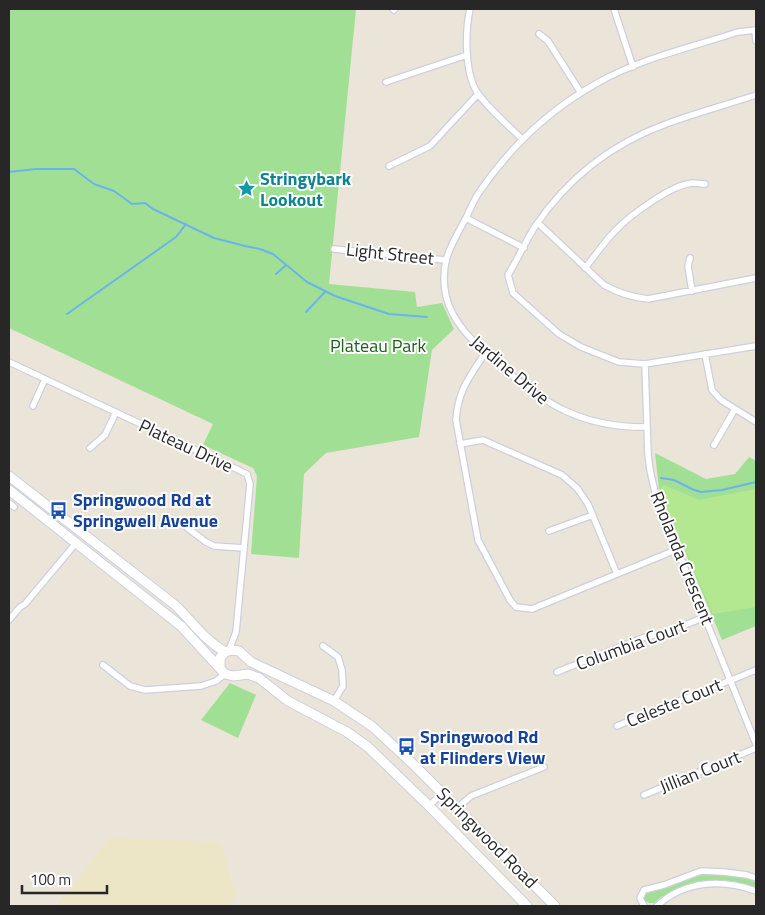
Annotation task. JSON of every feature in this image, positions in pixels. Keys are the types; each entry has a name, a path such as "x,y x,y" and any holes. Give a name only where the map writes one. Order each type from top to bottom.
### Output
{"main road":[{"path":"10,484 175,605 206,639 227,651 242,654 246,661 244,669 238,675 229,676 181,626 76,542 10,484"},
{"path":"222,670 220,658 227,651"},
{"name":"Springwood Road","path":"242,654 251,662 278,676 334,701 373,727 555,906"},
{"name":"Springwood Road","path":"238,675 248,674 259,678 288,702 329,722 356,738 387,764 528,906"}],"street":[{"path":"470,9 467,21 471,80 478,94 522,139"},
{"path":"614,9 633,66"},
{"path":"755,30 756,41"},
{"name":"Jardine Drive","path":"647,427 616,426 577,416 560,410 528,390 485,353 461,327 450,307 444,280 445,260 450,244 486,183 522,139 548,116 600,81 633,66 738,32 755,30"},
{"path":"539,34 548,41 581,93"},
{"path":"386,82 468,55"},
{"path":"389,166 430,146 478,94"},
{"path":"756,95 665,124 610,151 585,170 563,192 538,224 508,275 513,293 559,334 581,347 620,362 645,364 756,346"},
{"path":"586,268 614,232 637,212 675,189 692,183 705,184"},
{"path":"466,218 524,248"},
{"path":"538,224 604,284 615,291 631,297 648,298 756,278"},
{"name":"Light Street","path":"334,249 445,260"},
{"path":"690,258 688,266 692,290"},
{"path":"485,353 462,388 457,403 456,420 478,540 510,600 516,607 532,609 678,549"},
{"path":"705,354 712,390 721,400 756,422"},
{"name":"Plateau Drive","path":"9,362 246,474 250,484 236,632 227,651"},
{"name":"Rholanda Crescent","path":"645,364 647,427 650,470 653,484 756,744"},
{"path":"33,406 45,379"},
{"path":"714,445 735,409"},
{"path":"90,448 105,435 116,412"},
{"path":"460,444 483,440 562,475 577,488 588,504 617,574"},
{"path":"549,531 593,515"},
{"path":"177,520 214,546 244,548"},
{"path":"9,620 25,604 76,542"},
{"name":"Columbia Court","path":"557,672 645,637 667,632 706,618"},
{"name":"Plateau Drive","path":"236,632 242,654"},
{"path":"323,646 338,657 342,670 343,686 334,701"},
{"path":"103,665 130,686 145,690 201,686 216,681 222,670"},
{"name":"Celeste Court","path":"617,726 756,670"},
{"name":"Jillian Court","path":"644,795 756,748"},
{"path":"457,808 471,796 544,767"},
{"path":"429,806 442,793"},
{"path":"644,906 640,898 644,890 664,885 701,871 724,872 756,878"},
{"path":"657,906 670,896 706,883 740,886 756,891"}],"shaded area":[{"path":"110,838 221,842 236,897 228,906 56,906"}],"green space":[{"name":"Plateau Park","path":"9,9 356,9 329,284 415,292 417,307 442,303 454,329 432,350 419,437 326,453 304,474 299,558 251,554 257,476 253,468 203,445 213,424 9,328"},
{"path":"655,453 706,479 735,474 749,457 756,461 756,626 722,640 659,489"},
{"path":"664,485 699,500 756,489 756,607 713,614 659,489"},
{"path":"230,683 256,695 238,738 201,720"},
{"path":"709,873 744,877 756,881 756,889 739,884 704,881 661,897 654,903 649,903 643,899 642,896 648,890 660,889 696,875"}],"waterway":[{"path":"9,172 36,169 74,169 94,184 114,191 132,204 145,203 153,209 214,238 273,254 307,282 335,296 389,314 427,317"},
{"path":"67,314 176,237 186,224"},
{"path":"276,274 285,266"},
{"path":"306,312 325,292"},
{"path":"661,478 674,480 701,492 722,490 756,482"}],"place":[{"name":"Stringybark Lookout","path":"246,189"},
{"name":"Springwood Rd at Springwell Avenue","path":"59,510"},
{"name":"Springwood Rd at Flinders View","path":"406,747"}]}
